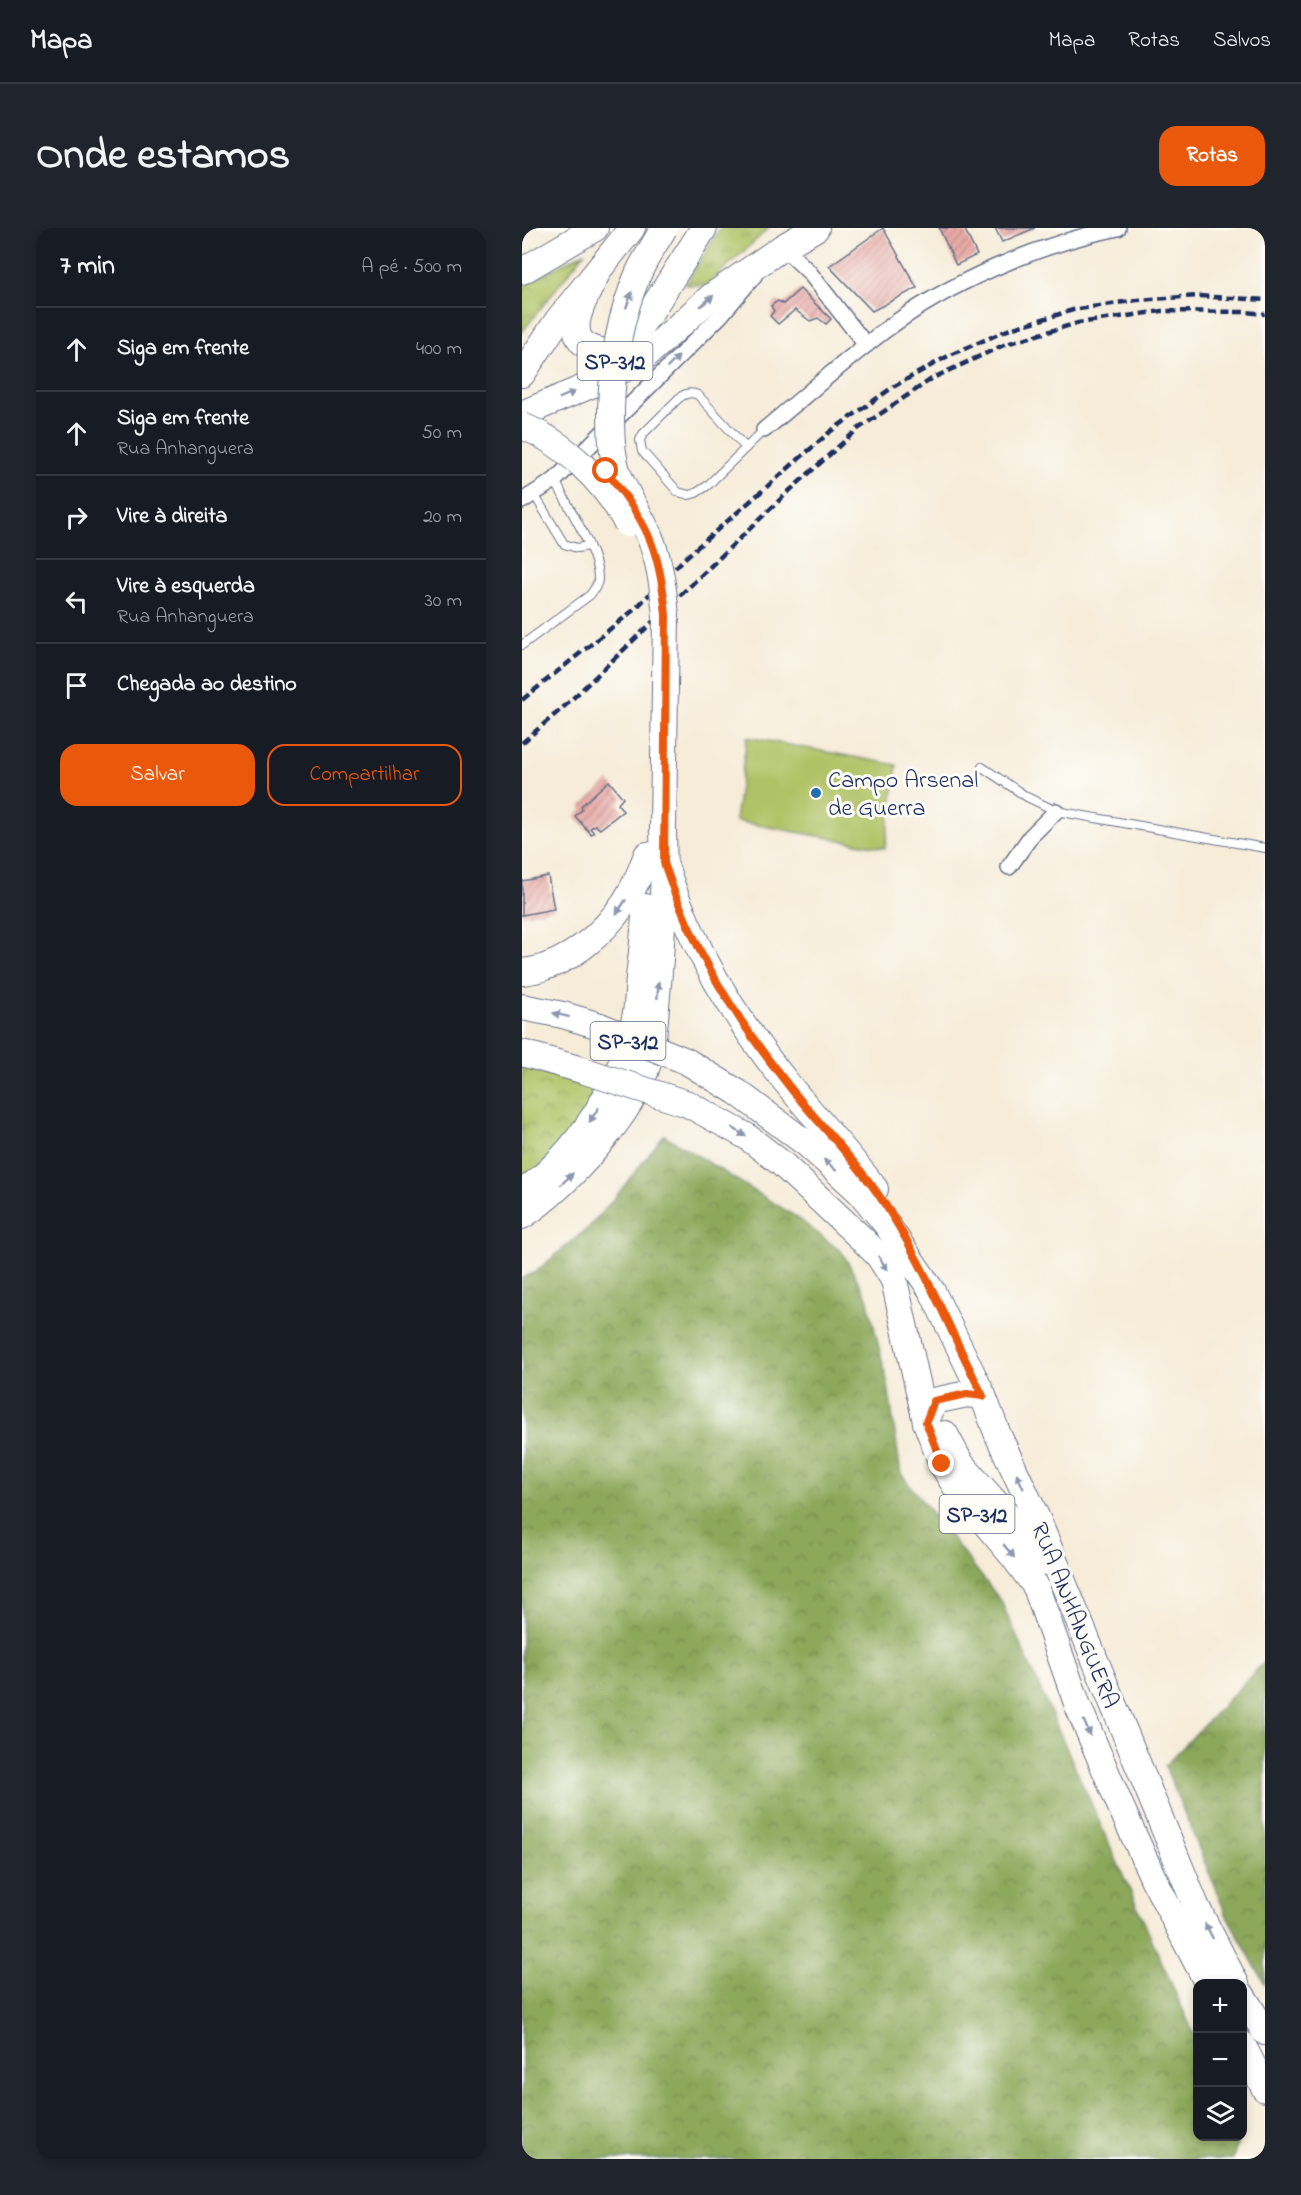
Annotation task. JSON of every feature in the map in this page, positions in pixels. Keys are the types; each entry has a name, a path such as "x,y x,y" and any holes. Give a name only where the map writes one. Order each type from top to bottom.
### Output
{"main road":[{"path":"532,266 577,228"},
{"path":"532,266 595,228"},
{"path":"522,344 611,228"},
{"path":"522,374 558,320 632,228"},
{"name":"SP-312","path":"655,830 666,615 658,560 649,536 619,476 612,448 612,394 615,356 626,308 639,271 664,228"},
{"path":"598,271 577,315 576,327 583,343 593,349 612,352 618,349 643,322 704,228"},
{"path":"522,413 612,376 644,357 712,296 816,228"},
{"path":"522,413 563,433 586,451 630,500"},
{"name":"SP-312","path":"522,426 538,432 568,452 593,477 620,511 638,545 645,565 650,587 656,859 645,921 635,1017 624,1054 599,1108 574,1144 551,1170 522,1193"},
{"path":"522,972 546,967 596,936 615,915 656,859"},
{"path":"522,1216 537,1207 570,1177 597,1145 632,1097 648,1064 655,1022 659,974 656,859"},
{"name":"SP-312","path":"656,859 686,925 724,995 790,1087 837,1141 877,1193 892,1215 932,1291"},
{"name":"RUA ANHANGUERA","path":"522,1007 563,1015 600,1026 686,1061 736,1092 807,1144 860,1192 887,1225 932,1291 983,1396 998,1435 1038,1521 1196,1906 1234,1979"},
{"name":"RUA ANHANGUERA","path":"522,1053 688,1104 720,1120 769,1153 844,1220 879,1256 894,1280 930,1411 932,1443 949,1478 1036,1587 1078,1706 1120,1805 1153,1878 1206,1979"},
{"path":"910,1259 907,1281 917,1316 930,1411 944,1429 962,1464 1039,1551 1053,1571 1074,1612"},
{"path":"930,1411 967,1394 983,1396"},
{"path":"1247,2003 1265,2032"},
{"path":"1247,2054 1265,2089"}],"street":[{"path":"764,430 885,330 933,300 989,270 1047,246 1118,228"},
{"path":"528,497 555,480 721,315 778,252 809,272 866,345"},
{"path":"1009,867 1031,836 1056,811"}],"lane":[{"path":"746,448 698,395 692,393 686,393 679,398 643,434 640,440 642,451 678,492 696,493 707,486 746,448 764,430"},
{"path":"522,645 595,589 598,579 589,546 555,480"},
{"path":"528,497 564,544 577,548 589,546"},
{"path":"982,767 1027,797 1056,811 1265,848"}],"green space":[{"path":"720,228 769,228 707,285 685,285"},
{"path":"585,252 522,332 522,286"},
{"name":"Campo Arsenal de Guerra","path":"747,737 897,765 885,848 735,821"},
{"path":"522,1066 601,1089 593,1108 522,1186"},
{"path":"664,1135 795,1216 842,1252 867,1297 888,1385 901,1474 1001,1601 1193,2032 1193,2141 1238,2141 1233,2159 522,2159 522,1278 534,1273 588,1228"},
{"path":"1265,1661 1265,1984 1225,1912 1165,1766"}],"building":[{"path":"883,228 917,288 872,311 829,266"},
{"path":"939,228 964,228 977,255 956,265"},
{"path":"995,228 1035,228 1002,242"},
{"path":"800,289 831,319 826,324 818,318 810,321 795,310 778,324 770,316 774,311 771,306 778,301 783,304"},
{"path":"609,781 623,798 618,804 623,811 600,829 595,825 590,828 594,833 591,834 575,816 582,810 581,806"},
{"path":"548,876 554,909 522,915 522,881"}],"railway":[{"path":"522,700 635,609 686,557 831,431 893,387 948,356 1010,329 1073,310 1137,300 1198,296 1265,300"},
{"path":"522,743 567,704 788,492 858,429 933,378 1006,344 1078,323 1162,311 1265,314"}],"place":[{"name":"Campo Arsenal de Guerra","path":"816,793"}],"route":[{"path":"606,471 630,500 640,517 658,560 663,588 666,615 664,863 676,901 686,925 724,995 758,1045 864,1175 892,1215 983,1396 967,1394 934,1401 926,1422 932,1443 942,1464"}]}
